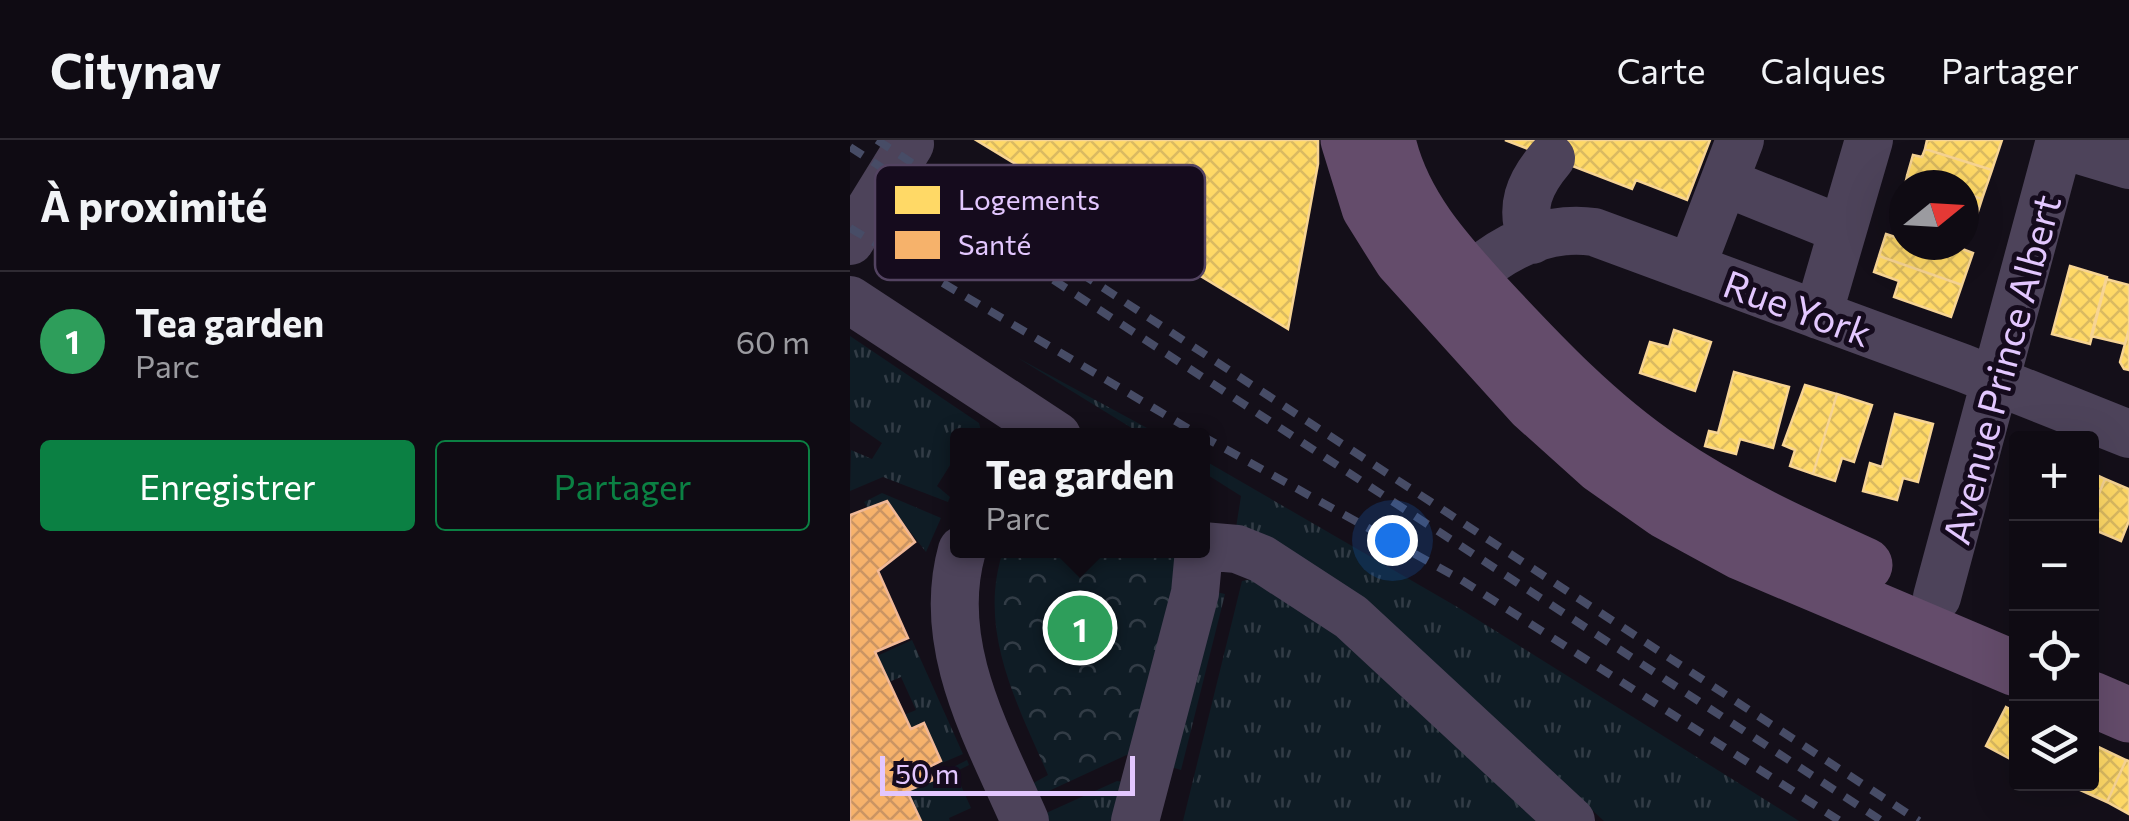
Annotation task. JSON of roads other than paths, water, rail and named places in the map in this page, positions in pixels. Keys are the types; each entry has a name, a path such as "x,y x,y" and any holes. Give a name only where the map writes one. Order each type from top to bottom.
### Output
{"main road":[{"path":"1348,140 1369,208 1402,259 1512,383 1601,466 1665,512 1742,553 2009,666"},
{"path":"1388,140 1394,166 1416,211 1470,278 1577,390 1659,456 1706,487 1798,535 2009,627"},
{"path":"2099,664 2129,676"},
{"path":"2097,701 2129,715"}],"street":[{"path":"1818,315 1869,140"},
{"path":"2060,142 2129,165"},
{"name":"Avenue Prince Albert","path":"1937,597 2060,142"},
{"path":"894,165 910,144"},
{"path":"1691,268 1732,161 1826,223"},
{"path":"1532,240 1524,208 1540,162"},
{"path":"857,213 875,190"},
{"name":"Rue York","path":"1470,278 1493,256 1532,240 1565,230 1587,231 2129,434"},
{"path":"850,300 1034,428"},
{"path":"1210,548 1237,549 1262,559 1351,617 1570,821"},
{"path":"960,558 954,616 962,668 980,720 1025,821"},
{"path":"1135,821 1195,594 1200,558"}],"railway":[{"path":"877,140 915,165"},
{"path":"850,147 878,165"},
{"path":"850,228 875,243"},
{"path":"938,280 1188,428"},
{"path":"1054,280 1882,821"},
{"path":"1091,280 1919,821"},
{"path":"1210,440 1460,579 1840,821"}],"place":[{"name":"Tea garden","path":"1080,628"}]}
